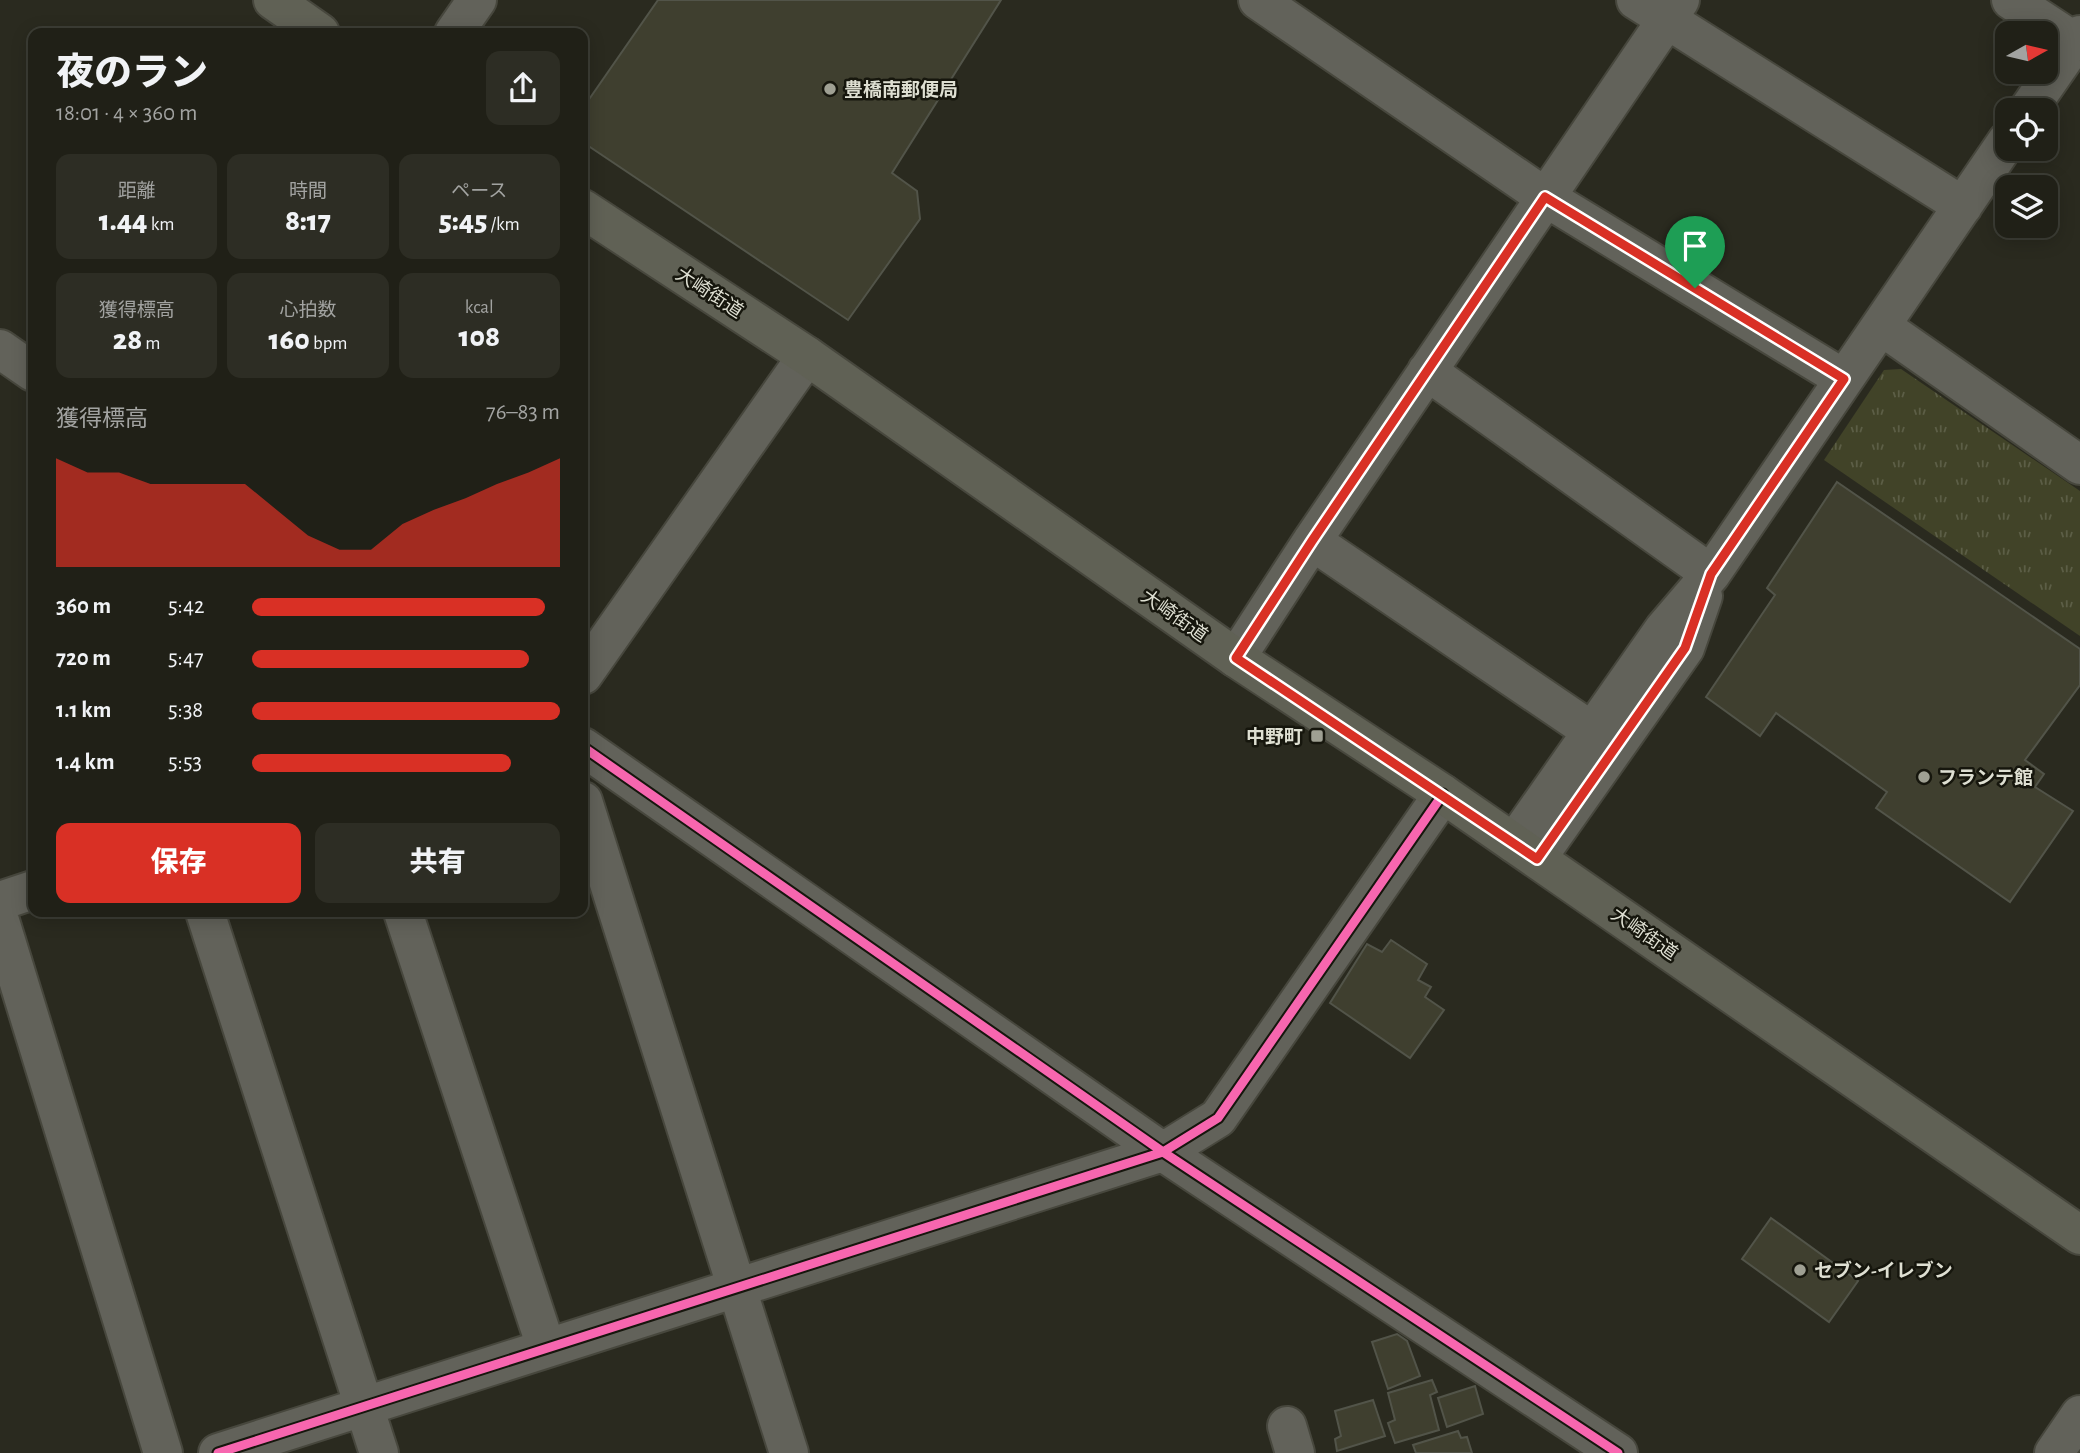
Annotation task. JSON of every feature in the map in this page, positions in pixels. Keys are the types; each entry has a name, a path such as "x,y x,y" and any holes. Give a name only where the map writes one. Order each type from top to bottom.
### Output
{"main road":[{"path":"272,0 313,28"},
{"name":"大崎街道","path":"588,212 807,356 1236,658 1443,794 2080,1235"}],"street":[{"path":"457,28 477,0"},
{"path":"1258,0 1545,197 1844,379"},
{"path":"2011,0 2078,38 2036,98"},
{"path":"1236,658 1545,197 1660,7 1963,206"},
{"path":"1526,851 1603,740 1685,648 1711,574 1995,159"},
{"path":"1881,326 2074,447"},
{"path":"0,349 28,369"},
{"path":"588,668 807,356"},
{"path":"1427,371 1711,574"},
{"path":"1312,541 1603,740"},
{"path":"588,750 1163,1152 1618,1453"},
{"path":"218,1453 735,1286 1163,1152 1218,1118 1443,794"},
{"path":"588,817 789,1453"},
{"path":"0,901 28,892"},
{"path":"207,917 379,1453"},
{"path":"405,917 546,1347"},
{"path":"0,921 163,1453"},
{"path":"2054,1453 2080,1415"}],"green space":[{"path":"1901,369 2080,491 2080,636 1824,460 1884,370"}],"building":[{"path":"658,0 1001,0 892,173 917,191 920,219 848,320 588,146 588,101"},
{"path":"1837,482 2080,649 2080,685 2025,760 2044,774 2035,787 2073,811 2010,902 1876,808 1887,792 1776,713 1760,736 1706,697 1775,595 1767,588"},
{"path":"1391,940 1427,964 1418,980 1431,987 1425,997 1444,1010 1410,1058 1330,1003 1367,944 1382,952"},
{"name":"セブン-イレブン","path":"1771,1218 1858,1281 1829,1322 1742,1259"},
{"path":"1397,1334 1407,1341 1420,1376 1388,1389 1372,1342"},
{"path":"1432,1380 1437,1392 1430,1395 1439,1430 1395,1443 1388,1423 1395,1420 1388,1393"},
{"path":"1475,1386 1483,1414 1447,1427 1438,1398"},
{"path":"1373,1400 1385,1436 1337,1451 1335,1439 1341,1436 1335,1411"},
{"path":"1458,1431 1461,1438 1467,1437 1472,1453 1416,1453 1413,1445"}],"cycle path":[{"path":"588,750 1163,1152 1618,1453"},
{"path":"218,1453 1163,1152 1218,1118 1443,794"}],"place":[{"name":"豊橋南郵便局","path":"830,89"},
{"name":"中野町","path":"1317,736"},
{"name":"フランテ館","path":"1924,777"},
{"name":"セブン-イレブン","path":"1800,1270"}],"route":[{"path":"1545,197 1695,288 1844,379 1711,574 1685,648 1537,859 1236,658 1545,197"}]}
